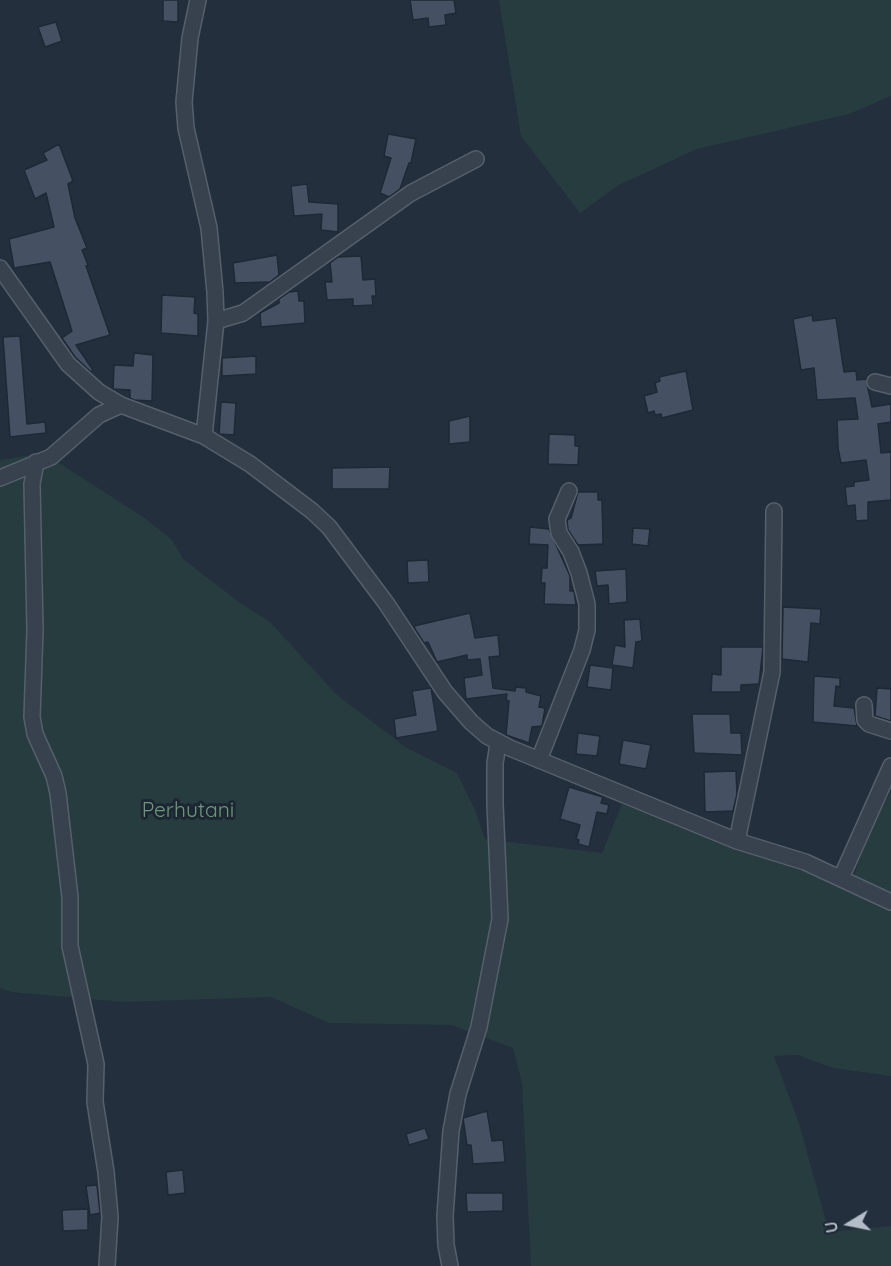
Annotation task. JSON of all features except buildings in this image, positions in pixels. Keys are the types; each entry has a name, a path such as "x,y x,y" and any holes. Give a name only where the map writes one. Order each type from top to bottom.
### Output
{"street":[{"path":"198,0 186,69 185,111 186,128 202,189 211,246 216,321 204,435"},
{"path":"216,321 243,313 411,193 476,159"},
{"path":"0,268 68,364 99,393 120,405 204,435 298,499 328,527 386,603 445,692 471,722 498,744 737,841 805,862 891,902"},
{"path":"874,382 891,386"},
{"path":"0,478 60,451 79,429 99,415 120,405"},
{"path":"36,462 32,484 35,630 32,717 35,735 56,784 70,897 70,946 96,1064 95,1102 106,1172 110,1217 107,1266"},
{"path":"538,760 582,650 587,630 587,604 579,573 571,552 559,533 557,519 569,491"},
{"path":"737,841 772,672 774,511"},
{"path":"864,705 865,720 869,724 891,731"},
{"path":"450,1266 446,1245 445,1216 451,1131 458,1094 479,1028 500,920 495,804 495,763 498,744"},
{"path":"841,878 891,766"}],"green space":[{"path":"499,0 891,0 891,96 849,114 697,149 619,185 580,213 521,136"},
{"name":"Perhutani","path":"44,453 146,519 172,540 183,559 239,602 270,622 337,695 407,748 457,773 475,810 485,839 602,853 622,804 836,883 849,890 869,833 891,791 891,1076 833,1068 797,1055 774,1056 799,1123 829,1232 891,1226 891,1266 531,1266 522,1083 513,1048 451,1025 329,1023 271,997 123,1002 11,992 0,988 0,460"}]}
